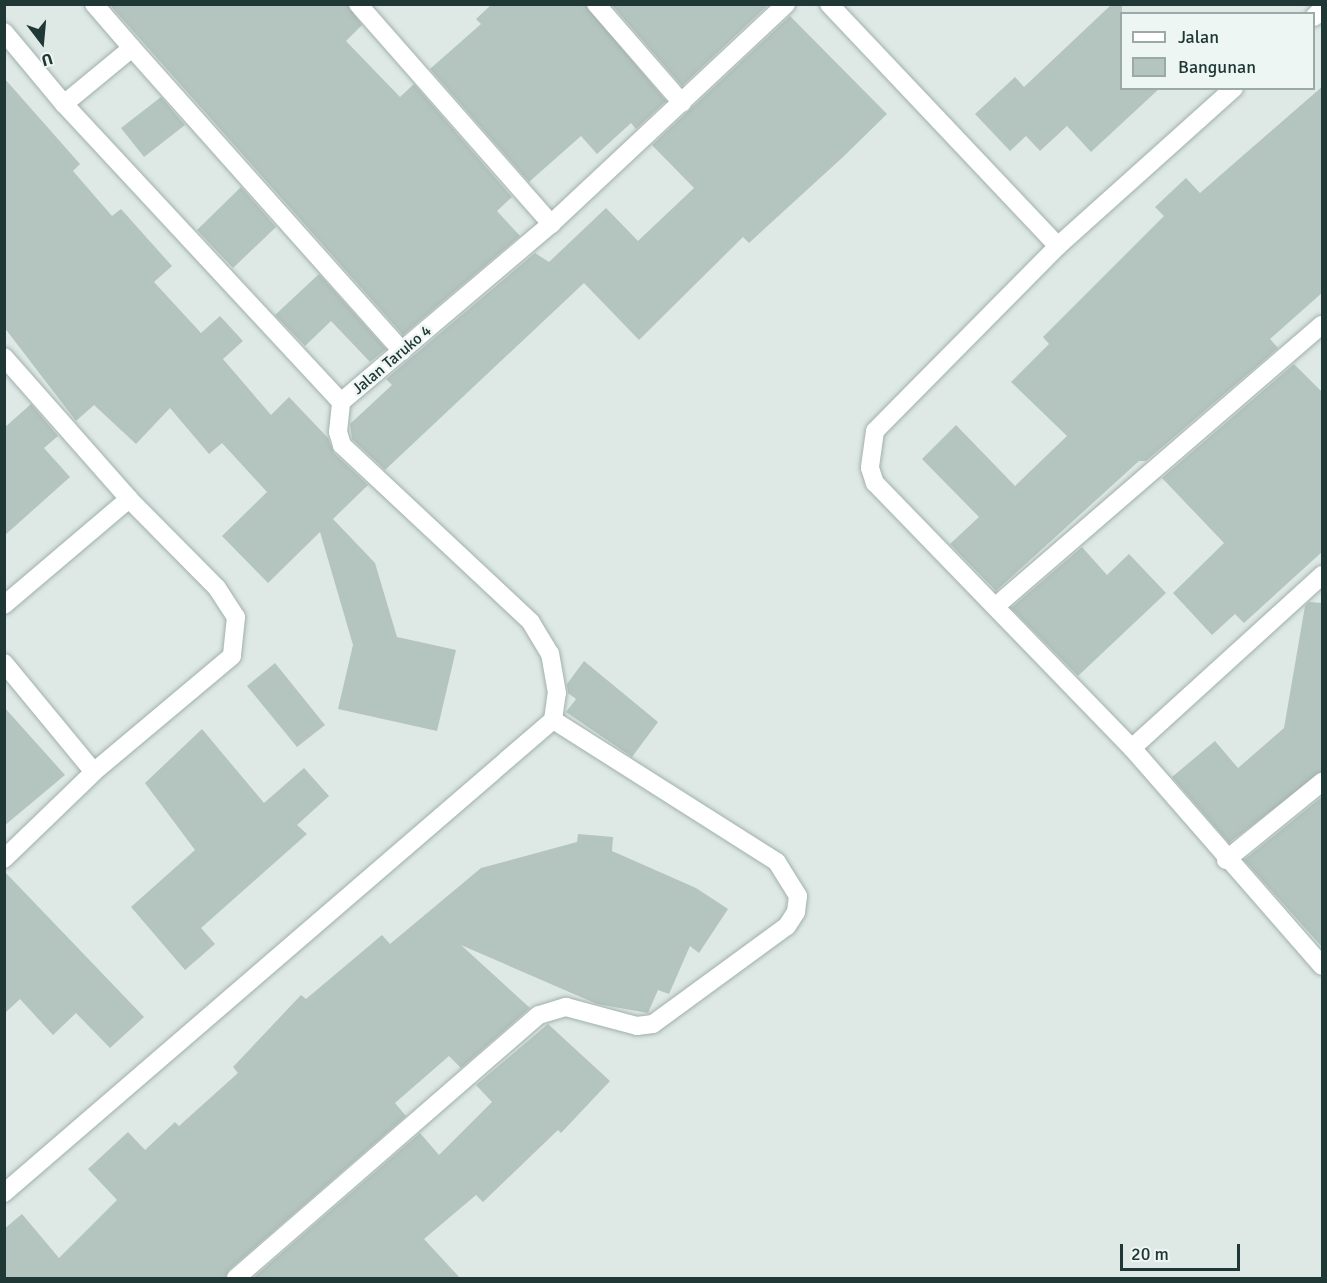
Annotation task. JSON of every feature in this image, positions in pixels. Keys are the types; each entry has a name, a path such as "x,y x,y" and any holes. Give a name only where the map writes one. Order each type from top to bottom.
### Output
{"street":[{"path":"94,4 402,351"},
{"path":"358,4 551,224"},
{"path":"596,4 682,103"},
{"name":"Jalan Taruko 4","path":"4,32 64,104 341,402 551,224 786,4"},
{"path":"829,4 1058,246"},
{"path":"64,104 132,48"},
{"path":"1232,90 1058,246 875,431 870,449 875,483 1132,748 1226,860 1323,966"},
{"path":"996,606 1323,325"},
{"path":"4,357 129,499 217,588 236,618 238,633 232,656 94,772 4,859"},
{"path":"4,1193 553,720 557,693 550,654 531,622 342,445 338,432 341,402"},
{"path":"4,605 129,499"},
{"path":"1132,748 1323,574"},
{"path":"4,663 94,772"},
{"path":"236,1278 539,1015 572,1008 637,1026 653,1024 787,926 796,912 798,896 777,862 553,720"},
{"path":"1226,860 1323,782"}],"building":[{"path":"109,4 347,4 362,25 346,41 400,97 414,84 512,197 497,211 520,236 403,335"},
{"path":"492,4 585,4 666,101 636,129 631,123 597,154 581,136 529,182 430,69 481,24 476,19"},
{"path":"611,4 769,4 682,86"},
{"path":"1112,4 1122,4 1122,12 1120,12 1120,90 1158,90 1091,152 1067,126 1040,151 1026,136 1010,151 975,114 1015,77 1024,87"},
{"path":"790,16 887,114 843,157 749,243 743,237 639,340 584,283 385,470 352,439 350,424 392,385 386,379 535,253 549,262 606,208 638,241 694,188 652,145"},
{"path":"4,78 80,164 73,171 112,216 121,209 172,266 154,282 201,333 220,316 243,341 223,359 271,415 289,397 328,438 334,453 368,485 333,519 375,563 397,637 456,650 437,731 338,709 353,645 320,532 268,583 222,536 267,492 222,443 209,454 170,408 136,444 94,405 76,421 4,327"},
{"path":"1323,86 1323,292 1270,339 1278,348 1146,461 1139,461 996,591 950,544 979,517 922,459 956,425 1015,486 1067,436 1011,382 1049,344 1043,337 1164,216 1155,207 1186,178 1200,193"},
{"path":"161,97 185,125 144,157 121,128"},
{"path":"241,187 276,227 233,268 197,230"},
{"path":"319,274 386,349 370,362 331,321 305,346 275,315"},
{"path":"1294,364 1323,393 1323,551 1244,623 1235,614 1212,635 1173,593 1224,543 1162,478"},
{"path":"31,404 58,436 44,448 70,477 4,536 4,428"},
{"path":"1082,547 1107,575 1129,554 1166,593 1078,676 1011,608"},
{"path":"1309,602 1323,603 1323,771 1229,843 1172,777 1215,741 1238,768 1284,728 1305,606"},
{"path":"584,661 658,722 632,757 566,712 576,699 568,693 567,684"},
{"path":"275,663 325,725 297,747 247,686"},
{"path":"4,707 65,775 4,826"},
{"path":"202,729 264,803 304,768 329,796 297,825 307,834 201,928 215,944 185,970 131,907 195,850 145,783"},
{"path":"1323,796 1323,948 1244,860"},
{"path":"578,834 613,837 612,851 696,888 728,909 699,953 690,946 669,994 658,990 648,1013 597,1004 461,945 530,1008 461,1068 449,1056 395,1103 406,1116 229,1270 225,1278 4,1278 4,1229 22,1214 59,1258 117,1200 88,1169 128,1132 145,1150 175,1122 179,1126 238,1073 233,1067 301,995 306,999 382,935 390,944 481,868 577,842"},
{"path":"4,871 144,1017 110,1048 76,1013 53,1035 20,999 4,1014"},
{"path":"548,1024 610,1081 561,1133 558,1130 483,1202 476,1195 424,1239 460,1278 253,1278 420,1133 439,1155 492,1102 476,1085"}]}
